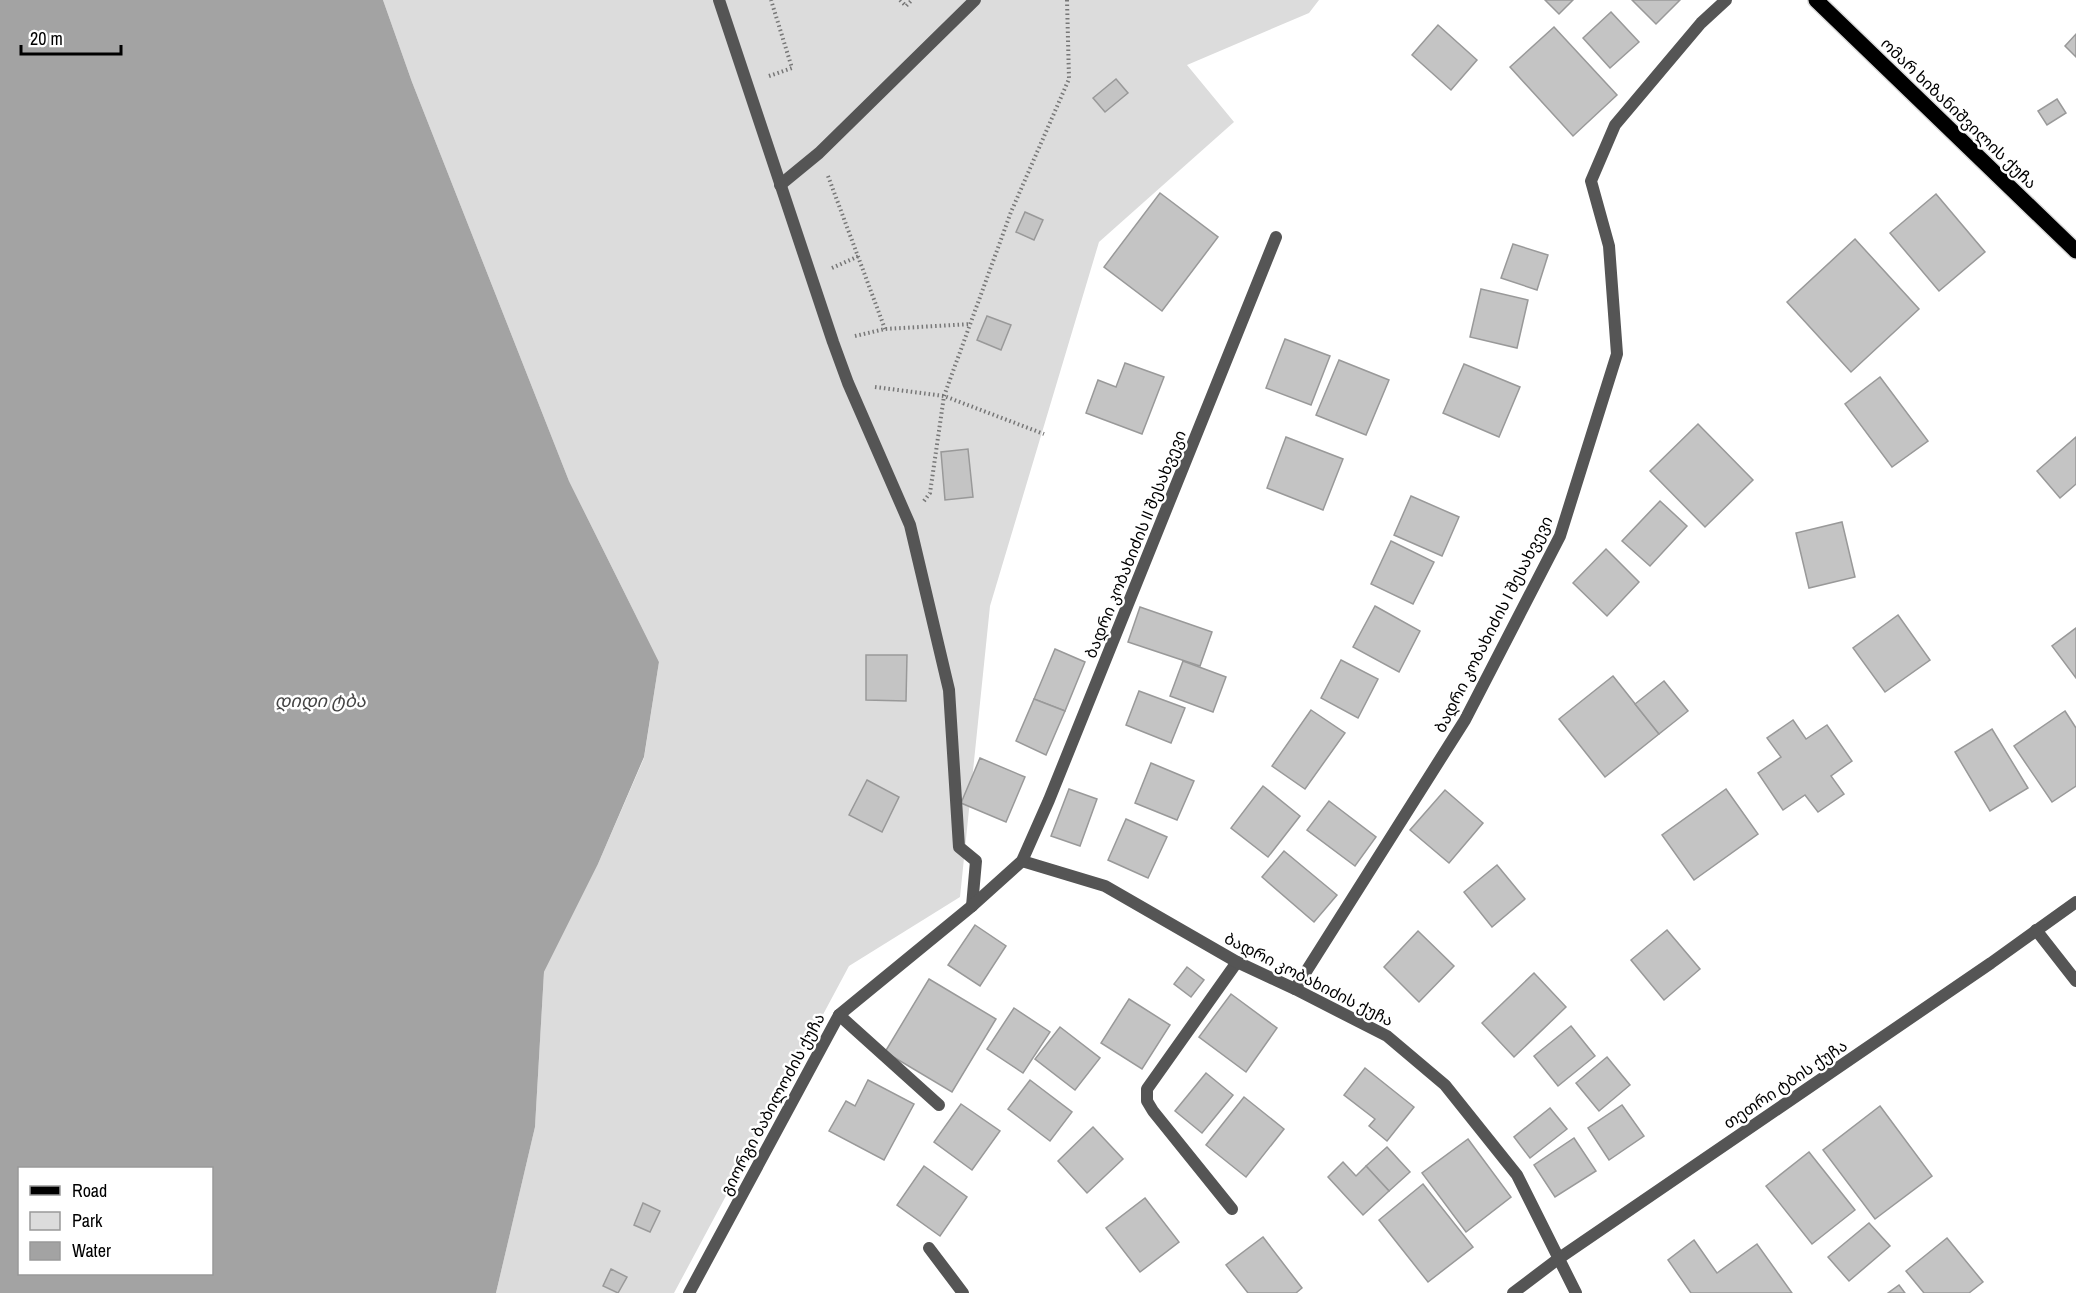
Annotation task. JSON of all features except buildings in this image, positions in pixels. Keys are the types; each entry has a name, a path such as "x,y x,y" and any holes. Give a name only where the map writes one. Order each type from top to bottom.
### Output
{"main road":[{"name":"ომარ ხიზანიშვილის ქუჩა","path":"1816,0 2076,251"}],"street":[{"path":"719,0 833,342 848,383 910,525 949,690 959,847 976,861 972,906"},
{"path":"780,185 819,153 975,0"},
{"name":"ბადრი კობახიძის I შესახვევი","path":"1295,989 1465,720 1560,536 1617,354 1609,246 1591,181 1615,125 1701,23 1726,0"},
{"name":"ბადრი კობახიძის II შესახვევი","path":"1022,861 1054,789 1275,237"},
{"name":"ბადრი კობახიძის ქუჩა","path":"1022,861 1105,886 1237,962 1387,1036 1445,1085 1517,1175 1576,1293"},
{"name":"გიორგი ბაბილოძის ქუჩა","path":"689,1293 839,1016 972,906 1022,861"},
{"name":"თეთრი ტბის ქუჩა","path":"1513,1293 1558,1259 1991,963 2076,902"},
{"path":"2036,930 2076,981"},
{"path":"1232,1209 1153,1111 1147,1101 1147,1089 1237,962"},
{"path":"839,1016 939,1106"},
{"path":"929,1248 963,1293"}],"path":[{"path":"746,85 792,68 771,0"},
{"path":"900,0 906,6 912,0"},
{"path":"910,525 930,493 944,396 1011,212 1069,80 1067,0"},
{"path":"819,153 885,329"},
{"path":"833,342 885,329 971,324"},
{"path":"848,383 944,396 1044,434"}],"green space":[{"path":"383,0 1319,0 1309,13 1187,65 1234,122 1099,242 990,606 960,897 849,966 674,1293 496,1293 535,1127 544,972 598,864 644,758 659,662 569,481 412,82"}],"water":[{"name":"დიდი ტბა","path":"0,0 383,0 412,82 569,481 659,662 644,757 598,864 544,972 535,1127 496,1293 0,1293"}]}
